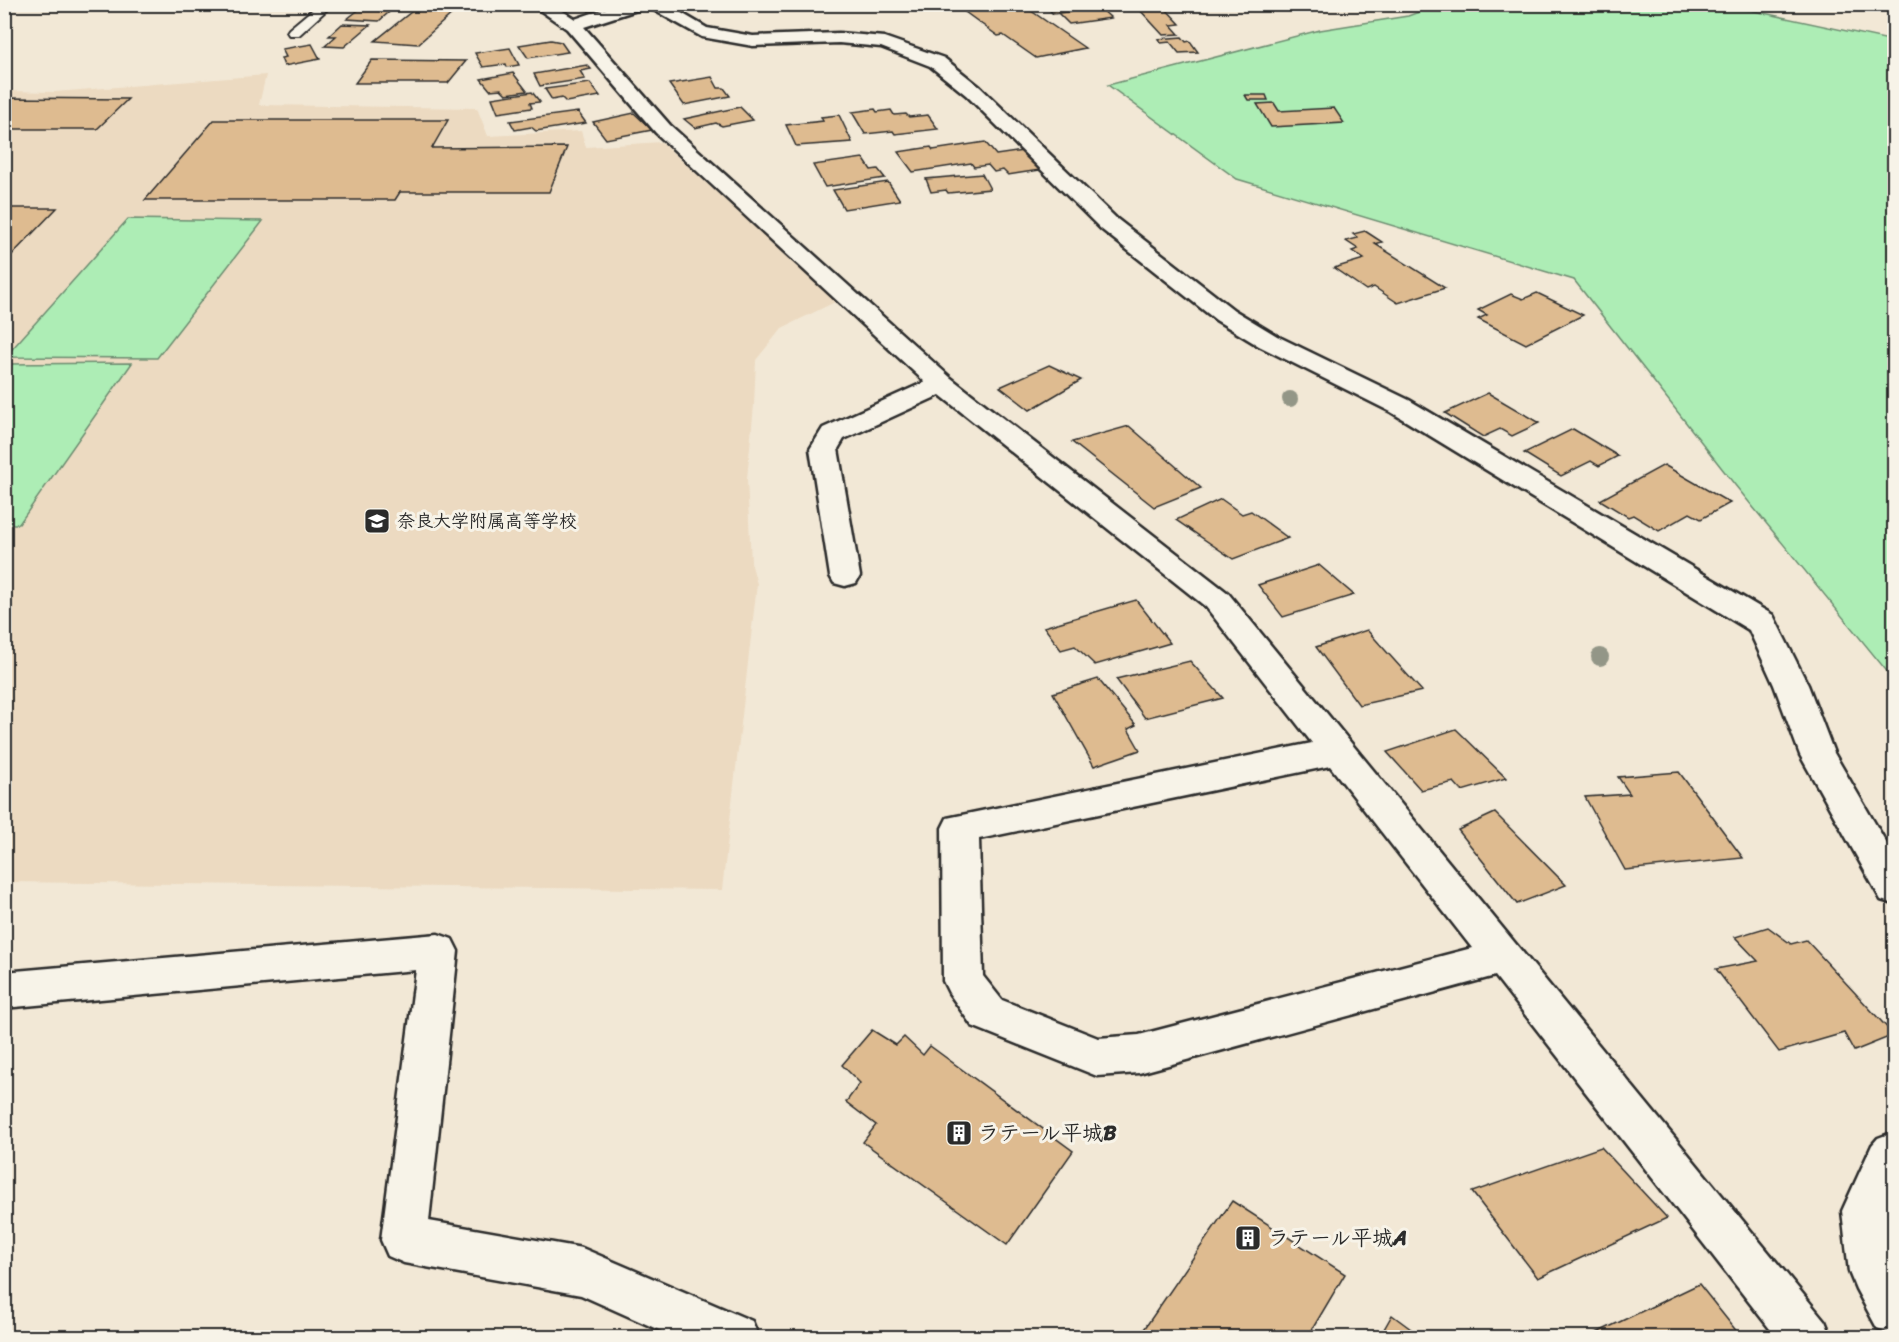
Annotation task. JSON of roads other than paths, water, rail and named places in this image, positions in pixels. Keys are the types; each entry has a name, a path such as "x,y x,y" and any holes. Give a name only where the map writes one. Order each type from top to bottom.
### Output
{"street":[{"path":"539,4 573,25 663,129 942,384 1217,600 1808,1338"},
{"path":"573,25 637,4"},
{"path":"653,4 702,32 753,41 839,38 884,42 937,62 973,91 1061,174 1109,224 1225,315 1268,341 1400,406 1762,624 1791,685 1817,755 1894,889"},
{"path":"845,576 824,449 833,434 942,384"},
{"path":"1338,751 960,828 963,981 987,1014 1097,1057 1138,1053 1503,957"},
{"path":"4,990 438,951 404,1240 582,1272 735,1338"},
{"path":"1894,1153 1888,1160 1865,1211 1873,1272 1894,1311"}],"lane":[{"path":"294,32 327,4"}],"place":[{"name":"奈良大学附属高等学校","path":"377,521"},
{"name":"ラテール平城B","path":"959,1133"},
{"name":"ラテール平城A","path":"1248,1238"}]}
